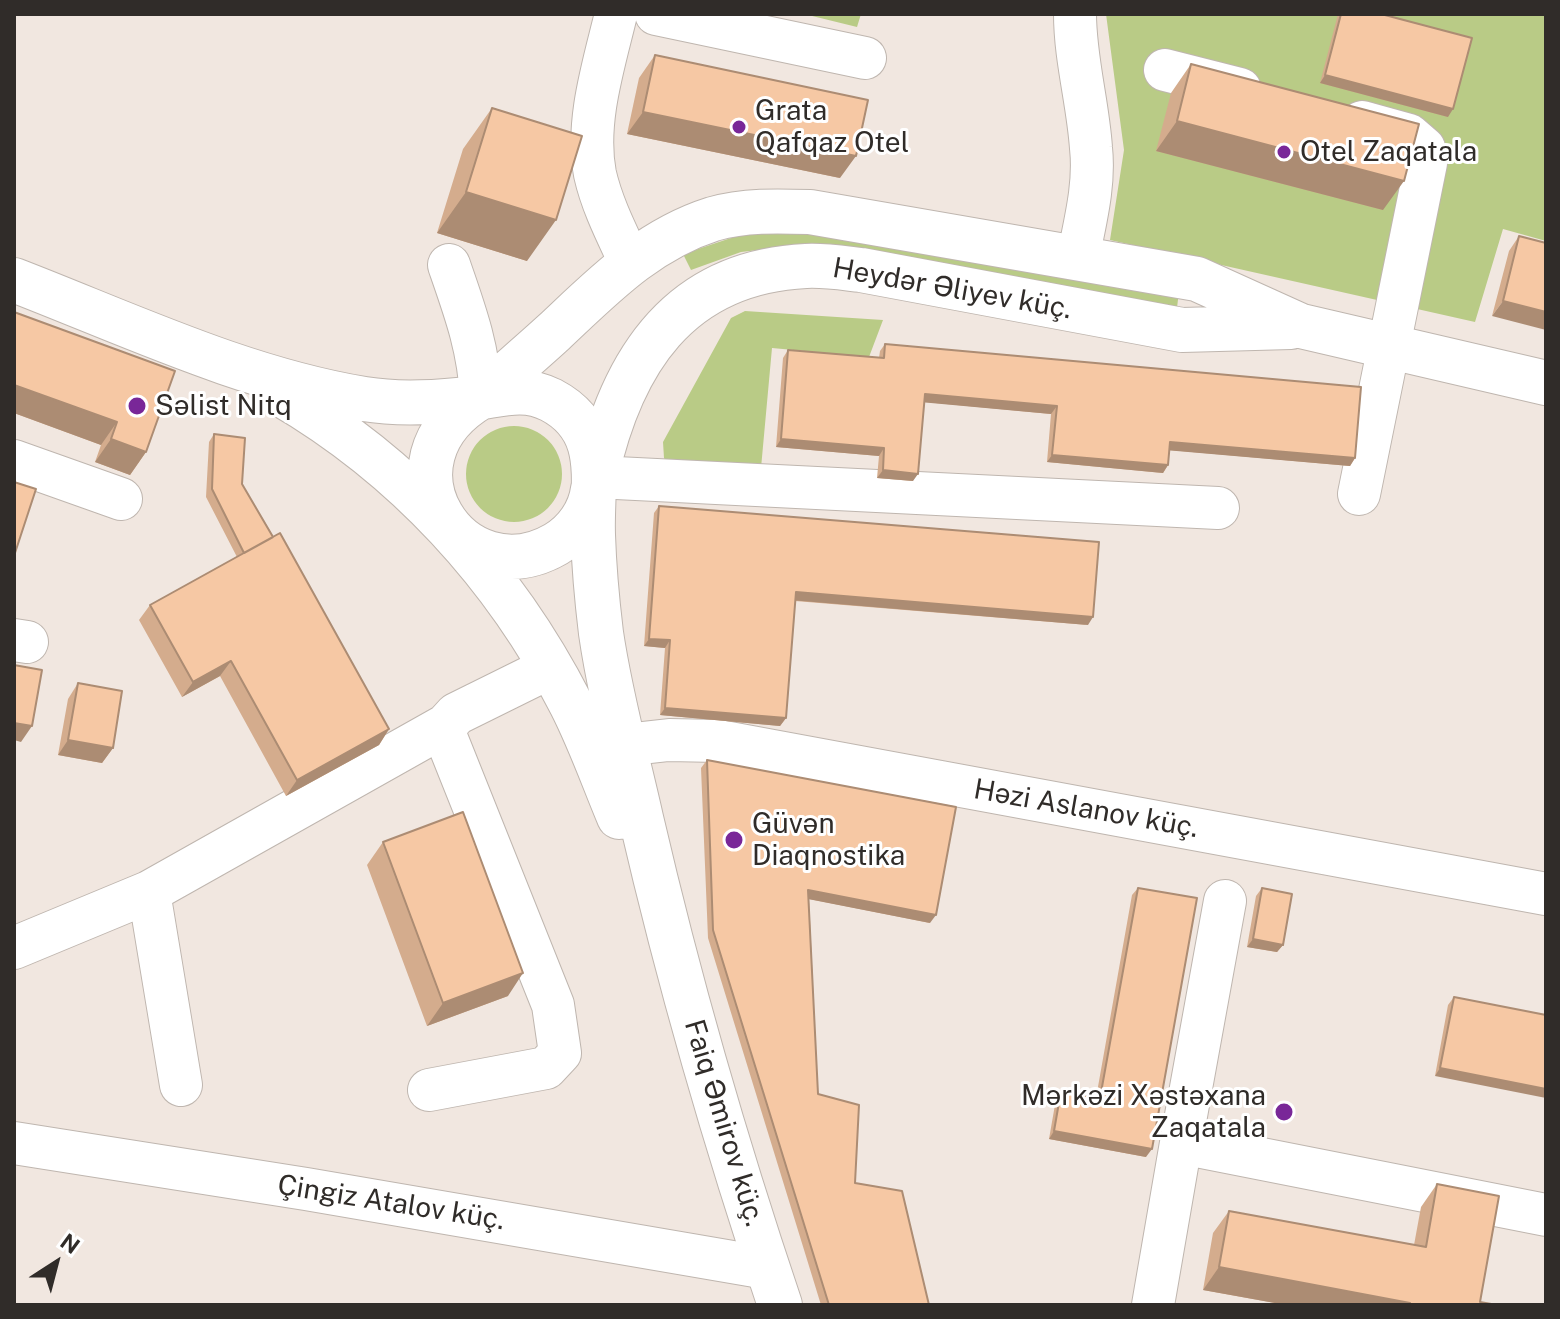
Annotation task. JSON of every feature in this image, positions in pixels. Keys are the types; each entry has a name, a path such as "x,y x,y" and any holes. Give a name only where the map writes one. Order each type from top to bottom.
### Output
{"main road":[{"path":"670,941 582,728 551,667 502,594 441,516 432,494 430,471 434,447 444,426 461,409 481,397 630,262 665,238 714,219 760,211 810,212 1197,279 1301,326 1546,383"},
{"name":"Heydər Əliyev küç.","path":"596,477 606,432 645,351 673,319 710,290 760,271 808,265 861,270 1182,330 1301,326"},
{"path":"14,280 225,362 318,391 369,400 415,403 481,397 504,391 528,392 550,400 569,413 584,432 593,454 596,477 593,529 598,607 612,694 670,941"},
{"path":"225,362 351,440 390,470 456,534 475,548 498,555 522,556 544,551 565,539 580,522 592,500 596,477"},
{"name":"Faiq Əmirov küç.","path":"670,941 774,1286"}],"street":[{"path":"616,14 596,108 592,151 604,203 630,262"},
{"path":"656,14 865,58"},
{"path":"1075,14 1075,34 1092,149 1092,185 1078,258"},
{"path":"1165,70 1272,98"},
{"path":"1333,114 1409,135 1424,148 1426,163 1359,494"},
{"path":"449,265 474,338 481,397"},
{"path":"14,461 121,499"},
{"path":"596,477 1218,508"},
{"path":"14,948 149,892 446,725 456,714 551,667"},
{"path":"429,1090 546,1068 560,1053 553,1005 446,737 446,725"},
{"name":"Həzi Aslanov küç.","path":"624,745 669,740 718,741 1546,894"},
{"path":"149,892 181,1085"},
{"path":"1153,1305 1225,901"},
{"name":"Çingiz Atalov küç.","path":"14,1143 416,1207 774,1286"},
{"path":"1181,1143 1546,1215"}],"green space":[{"path":"804,14 861,14 857,27"},
{"path":"1106,14 1546,14 1546,241 1503,229 1475,322 1110,240 1124,150"},
{"path":"784,229 1179,291 1177,308 831,250 784,247 741,252 691,270 683,254 737,236"},
{"path":"745,311 883,320 869,357 772,348 760,479 670,468 664,458 663,442 731,318"},
{"path":"514,426 532,430 548,440 558,456 562,474 558,492 548,508 532,518 514,522 496,518 480,508 470,492 466,474 470,456 480,440 496,430"}],"building":[{"path":"1341,14 1381,14 1472,38 1453,109 1325,75"},
{"path":"655,55 868,100 856,156 643,112"},
{"path":"1191,64 1419,124 1404,181 1177,121"},
{"path":"492,108 582,136 556,220 466,192"},
{"path":"1519,236 1546,243 1546,312 1503,301"},
{"path":"14,312 175,371 146,452 111,439 117,422 14,385"},
{"path":"885,344 1361,387 1355,458 1170,442 1168,465 1052,455 1057,406 925,394 918,474 883,470 884,448 781,439 788,350 884,358"},
{"path":"214,434 245,438 242,484 273,537 244,553 212,489"},
{"path":"14,482 36,489 14,556"},
{"path":"659,506 1099,542 1093,617 796,592 786,718 665,708 670,640 649,639"},
{"path":"280,533 389,729 297,780 231,661 193,682 150,605"},
{"path":"14,665 42,670 32,726 14,723"},
{"path":"78,683 122,691 113,748 68,740"},
{"path":"707,760 956,807 936,915 808,890 818,1094 859,1105 855,1183 902,1191 929,1305 829,1305 713,930"},
{"path":"463,812 523,973 443,1003 383,842"},
{"path":"1138,888 1197,898 1152,1149 1054,1131 1061,1091 1100,1098"},
{"path":"1262,888 1292,894 1283,945 1253,939"},
{"path":"1454,997 1546,1015 1546,1089 1440,1068"},
{"path":"1437,1184 1499,1196 1480,1302 1497,1305 1409,1305 1219,1267 1229,1211 1426,1247"}],"place":[{"name":"Grata Qafqaz Otel","path":"739,127"},
{"name":"Otel Zaqatala","path":"1284,152"},
{"name":"Səlist Nitq","path":"137,406"},
{"name":"Güvən Diaqnostika","path":"734,840"},
{"name":"Mərkəzi Xəstəxana Zaqatala","path":"1284,1112"}]}
